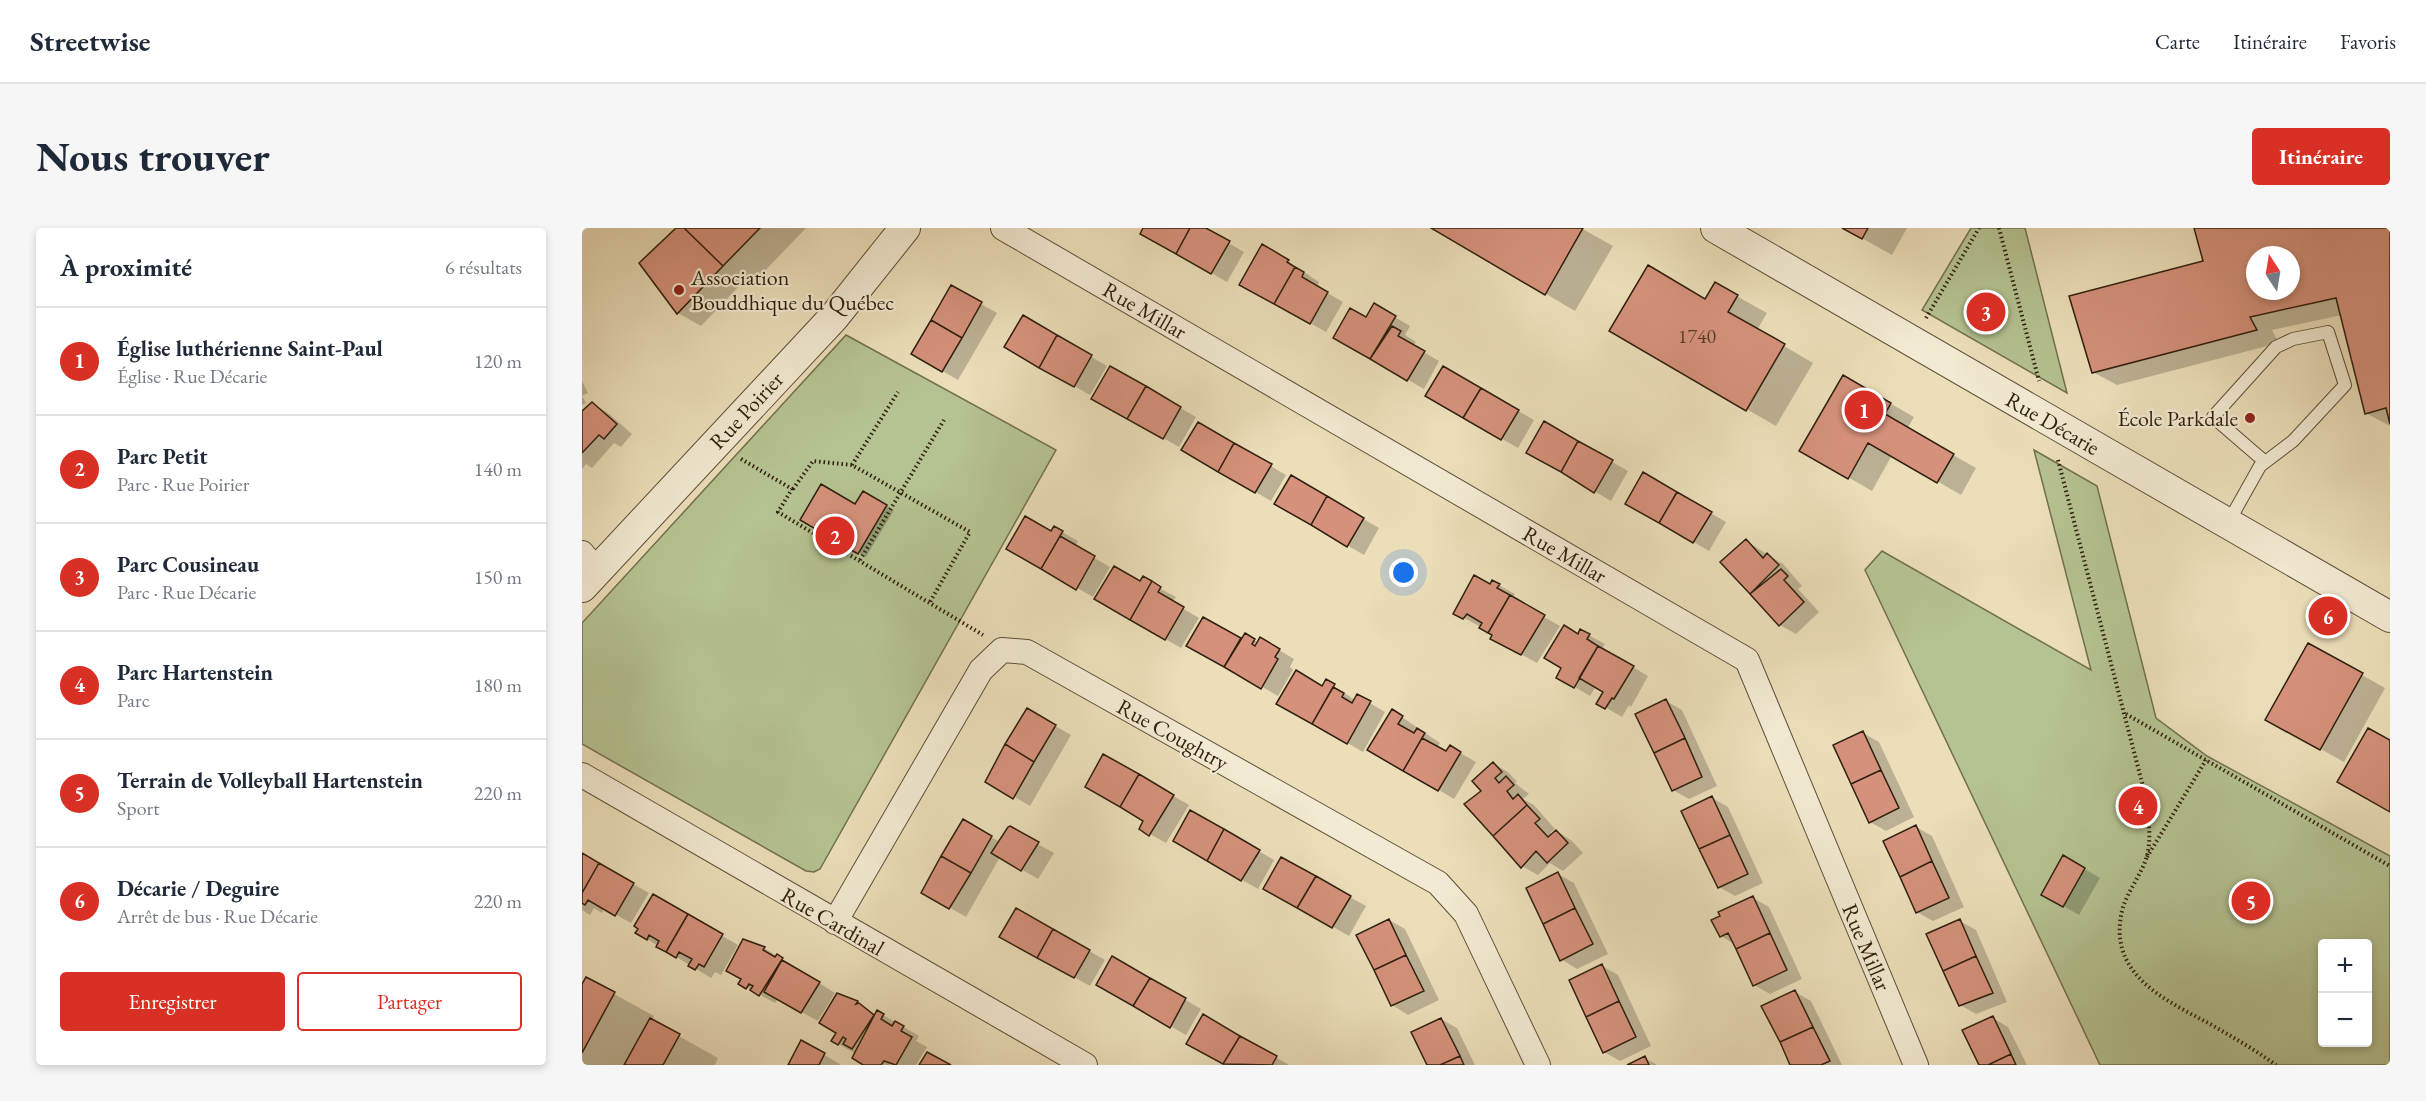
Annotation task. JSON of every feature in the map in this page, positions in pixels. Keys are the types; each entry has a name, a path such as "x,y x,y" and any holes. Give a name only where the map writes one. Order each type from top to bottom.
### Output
{"street":[{"name":"Rue Poirier","path":"587,570 714,444 834,317 905,228"},
{"name":"Rue Millar","path":"1003,228 1747,660 1916,1065"},
{"name":"Rue Décarie","path":"1716,228 2390,617"},
{"path":"835,922 981,670 1002,650"},
{"name":"Rue Coughtry","path":"1002,650 1027,652 1438,883 1466,914 1538,1065"},
{"name":"Rue Cardinal","path":"582,775 1085,1065"}],"lane":[{"path":"2227,524 2264,461 2293,441 2345,385 2328,332 2293,339 2276,347 2213,417 2264,461"}],"path":[{"path":"1926,316 1979,228"},
{"path":"1999,228 2039,381"},
{"path":"852,465 898,392"},
{"path":"860,560 944,420"},
{"path":"714,444 792,489"},
{"path":"2058,460 2145,794 2149,840 2146,860"},
{"path":"930,602 970,532 852,465 813,462 778,512 930,602 975,628 1002,650"},
{"path":"2125,714 2390,866"},
{"path":"2206,760 2146,860 2124,906 2120,924 2121,944 2134,973 2161,997 2247,1045 2276,1065"}],"green space":[{"path":"1971,228 2025,228 2067,393 1922,310"},
{"path":"846,335 1056,450 820,869 814,872 806,871 582,744 582,623"},
{"path":"2034,450 2097,486 2156,718 2207,756 2390,856 2390,1065 2100,1065 1865,570 1882,551 2091,670"}],"building":[{"name":"Association Bouddhique du Québec","path":"676,228 684,228 723,266 677,314 639,263"},
{"path":"684,228 760,228 723,266"},
{"path":"1143,228 1190,228 1176,254 1140,234"},
{"path":"1190,228 1206,228 1230,241 1211,274 1176,254"},
{"path":"1431,228 1583,228 1545,295"},
{"path":"1842,228 1868,228 1862,239"},
{"path":"2194,228 2390,228 2390,424 2386,408 2365,414 2336,298 2250,317 2257,330 2092,373 2069,296 2203,261"},
{"path":"1262,244 1289,260 1287,262 1295,267 1274,304 1239,285"},
{"path":"1648,265 1705,299 1715,282 1738,295 1728,312 1785,344 1746,411 1609,331"},
{"path":"1295,267 1304,272 1302,277 1328,292 1310,324 1274,304"},
{"path":"951,285 982,302 962,338 931,320"},
{"path":"1374,303 1396,316 1370,359 1333,338 1350,308 1366,317"},
{"path":"1023,315 1057,335 1039,368 1004,347"},
{"path":"931,320 962,338 942,372 911,354"},
{"path":"1392,326 1401,331 1398,336 1425,351 1407,381 1370,359"},
{"path":"1057,335 1092,355 1074,387 1039,368"},
{"path":"1110,366 1146,386 1127,419 1091,399"},
{"path":"1443,366 1481,388 1463,418 1425,396"},
{"path":"1843,375 1891,403 1885,414 1954,454 1937,483 1868,443 1848,479 1799,451"},
{"path":"1146,386 1181,407 1163,439 1127,419"},
{"path":"1481,388 1519,410 1501,440 1463,418"},
{"path":"592,402 617,424 604,439 599,435 582,453 582,411"},
{"path":"1544,421 1578,441 1561,472 1526,453"},
{"path":"1198,422 1234,443 1218,472 1181,450"},
{"path":"1578,441 1613,460 1594,493 1561,472"},
{"path":"1234,443 1272,464 1255,493 1218,472"},
{"path":"1643,472 1677,492 1659,523 1625,504"},
{"path":"1291,475 1327,496 1311,525 1274,504"},
{"path":"821,484 855,504 863,491 887,505 858,554 800,520"},
{"path":"1677,492 1712,512 1693,543 1659,523"},
{"path":"1327,496 1364,518 1347,547 1311,525"},
{"path":"1025,516 1051,531 1054,526 1063,531 1041,569 1006,549"},
{"path":"1060,536 1095,556 1076,590 1041,569"},
{"path":"1746,539 1763,558 1767,553 1779,565 1750,594 1720,562"},
{"path":"1114,566 1140,581 1143,576 1152,581 1130,620 1094,599"},
{"path":"1781,569 1788,576 1784,580 1804,602 1779,626 1750,594"},
{"path":"1474,575 1490,584 1492,580 1500,584 1497,588 1510,595 1488,633 1479,628 1482,623 1467,614 1463,619 1453,614"},
{"path":"1152,581 1161,587 1158,592 1184,607 1165,640 1130,620"},
{"path":"1510,595 1545,615 1521,655 1490,639 1492,635 1488,633"},
{"path":"1203,617 1241,638 1224,667 1186,646"},
{"path":"1564,625 1578,634 1580,629 1590,634 1587,639 1598,646 1574,688 1556,678 1561,668 1544,658"},
{"path":"1245,633 1255,639 1252,644 1255,646 1260,637 1280,649 1275,657 1278,659 1261,689 1224,667"},
{"path":"2308,643 2363,673 2320,750 2265,720"},
{"path":"1598,646 1634,666 1614,699 1612,698 1605,709 1596,704 1603,692 1579,678"},
{"path":"1296,670 1322,686 1326,679 1335,684 1312,724 1276,704"},
{"path":"1333,687 1344,693 1342,697 1352,703 1357,694 1371,701 1347,744 1312,724"},
{"path":"1666,699 1685,738 1654,753 1635,714"},
{"path":"1027,708 1056,725 1034,762 1005,744"},
{"path":"1392,709 1403,716 1398,724 1414,733 1417,728 1425,733 1403,771 1367,750"},
{"path":"2368,728 2390,740 2390,812 2337,782"},
{"path":"1863,731 1881,770 1851,784 1833,745"},
{"path":"1422,738 1446,751 1450,745 1461,752 1438,791 1403,771"},
{"path":"1685,738 1702,777 1672,791 1654,753"},
{"path":"1005,744 1034,762 1013,799 985,782"},
{"path":"1103,754 1139,774 1120,807 1085,787"},
{"path":"1493,762 1502,772 1495,778 1499,783 1506,776 1514,785 1507,791 1513,799 1518,794 1527,805 1493,836 1464,804 1481,791 1472,781"},
{"path":"1881,770 1899,808 1869,823 1851,784"},
{"path":"1139,774 1174,795 1149,836 1139,829 1143,821 1120,807"},
{"path":"1712,796 1730,835 1699,849 1681,811"},
{"path":"1527,805 1540,819 1535,823 1548,837 1556,830 1568,843 1547,863 1536,851 1521,868 1493,836"},
{"path":"1190,810 1224,829 1207,861 1173,841"},
{"path":"963,819 992,836 971,873 941,856"},
{"path":"1916,825 1932,861 1900,877 1883,841"},
{"path":"1010,826 1039,842 1021,871 991,853"},
{"path":"1224,829 1260,850 1241,881 1207,861"},
{"path":"1730,835 1748,874 1718,888 1699,849"},
{"path":"582,853 599,863 582,893"},
{"path":"2063,855 2085,868 2063,907 2041,895"},
{"path":"941,856 971,873 949,909 921,893"},
{"path":"1281,857 1316,876 1297,908 1263,889"},
{"path":"1932,861 1949,898 1916,913 1900,877"},
{"path":"599,863 634,883 615,916 588,900 585,905 582,903 582,893"},
{"path":"1558,872 1575,908 1543,924 1526,888"},
{"path":"1316,876 1351,896 1332,928 1297,908"},
{"path":"653,894 688,914 666,952 656,947 659,941 649,935 647,940 635,933 638,929 634,926"},
{"path":"1753,896 1770,933 1736,949 1728,933 1720,937 1711,920 1720,916 1718,912"},
{"path":"1016,908 1053,929 1037,958 999,937"},
{"path":"1575,908 1593,944 1560,961 1543,924"},
{"path":"688,914 723,934 704,967 699,964 695,970 688,966 692,959 679,952 676,958 666,952"},
{"path":"1389,919 1406,955 1374,970 1356,935"},
{"path":"1960,919 1976,956 1943,971 1926,934"},
{"path":"1053,929 1090,950 1074,978 1037,958"},
{"path":"1770,933 1787,970 1753,986 1736,949"},
{"path":"743,939 765,947 763,950 775,957 777,954 783,958 759,996 750,990 753,986 749,984 746,989 738,984 741,979 726,971"},
{"path":"1406,955 1424,991 1391,1006 1374,970"},
{"path":"1112,956 1150,978 1133,1006 1096,985"},
{"path":"1976,956 1993,993 1959,1006 1943,971"},
{"path":"782,960 820,982 801,1013 764,992"},
{"path":"1602,964 1619,1001 1586,1017 1569,980"},
{"path":"586,977 615,992 582,1053 582,984"},
{"path":"1150,978 1186,998 1170,1028 1133,1006"},
{"path":"1795,990 1813,1027 1780,1042 1761,1006"},
{"path":"837,993 858,1001 856,1004 859,1003 874,1015 852,1049 843,1044 846,1039 843,1037 838,1045 831,1041 836,1033 819,1023"},
{"path":"1619,1001 1636,1037 1603,1053 1586,1017"},
{"path":"877,1010 884,1014 881,1019 892,1026 895,1021 904,1026 901,1031 912,1037 896,1065 884,1061 881,1065 863,1065 852,1058"},
{"path":"1203,1014 1240,1036 1223,1064 1186,1044"},
{"path":"1993,1016 2011,1054 1988,1065 1979,1065 1962,1030"},
{"path":"650,1018 680,1034 663,1065 624,1065"},
{"path":"1441,1018 1460,1056 1440,1065 1427,1065 1411,1032"},
{"path":"1813,1027 1830,1061 1821,1065 1790,1065 1780,1042"},
{"path":"1240,1036 1277,1056 1272,1065 1223,1064"},
{"path":"801,1040 825,1053 819,1065 788,1065"},
{"path":"927,1052 951,1065 919,1065"},
{"path":"2011,1054 2016,1065 1988,1065"},
{"path":"1460,1056 1464,1065 1440,1065"},
{"path":"1645,1056 1649,1065 1627,1065"}],"place":[{"name":"Association Bouddhique du Québec","path":"679,290"},
{"name":"Parc Cousineau","path":"1986,312"},
{"name":"Église luthérienne Saint-Paul","path":"1864,410"},
{"name":"École Parkdale","path":"2250,418"},
{"name":"Parc Petit","path":"835,536"},
{"name":"Décarie / Deguire","path":"2328,616"},
{"name":"Parc Hartenstein","path":"2138,806"},
{"name":"Terrain de Volleyball Hartenstein","path":"2251,901"}]}
